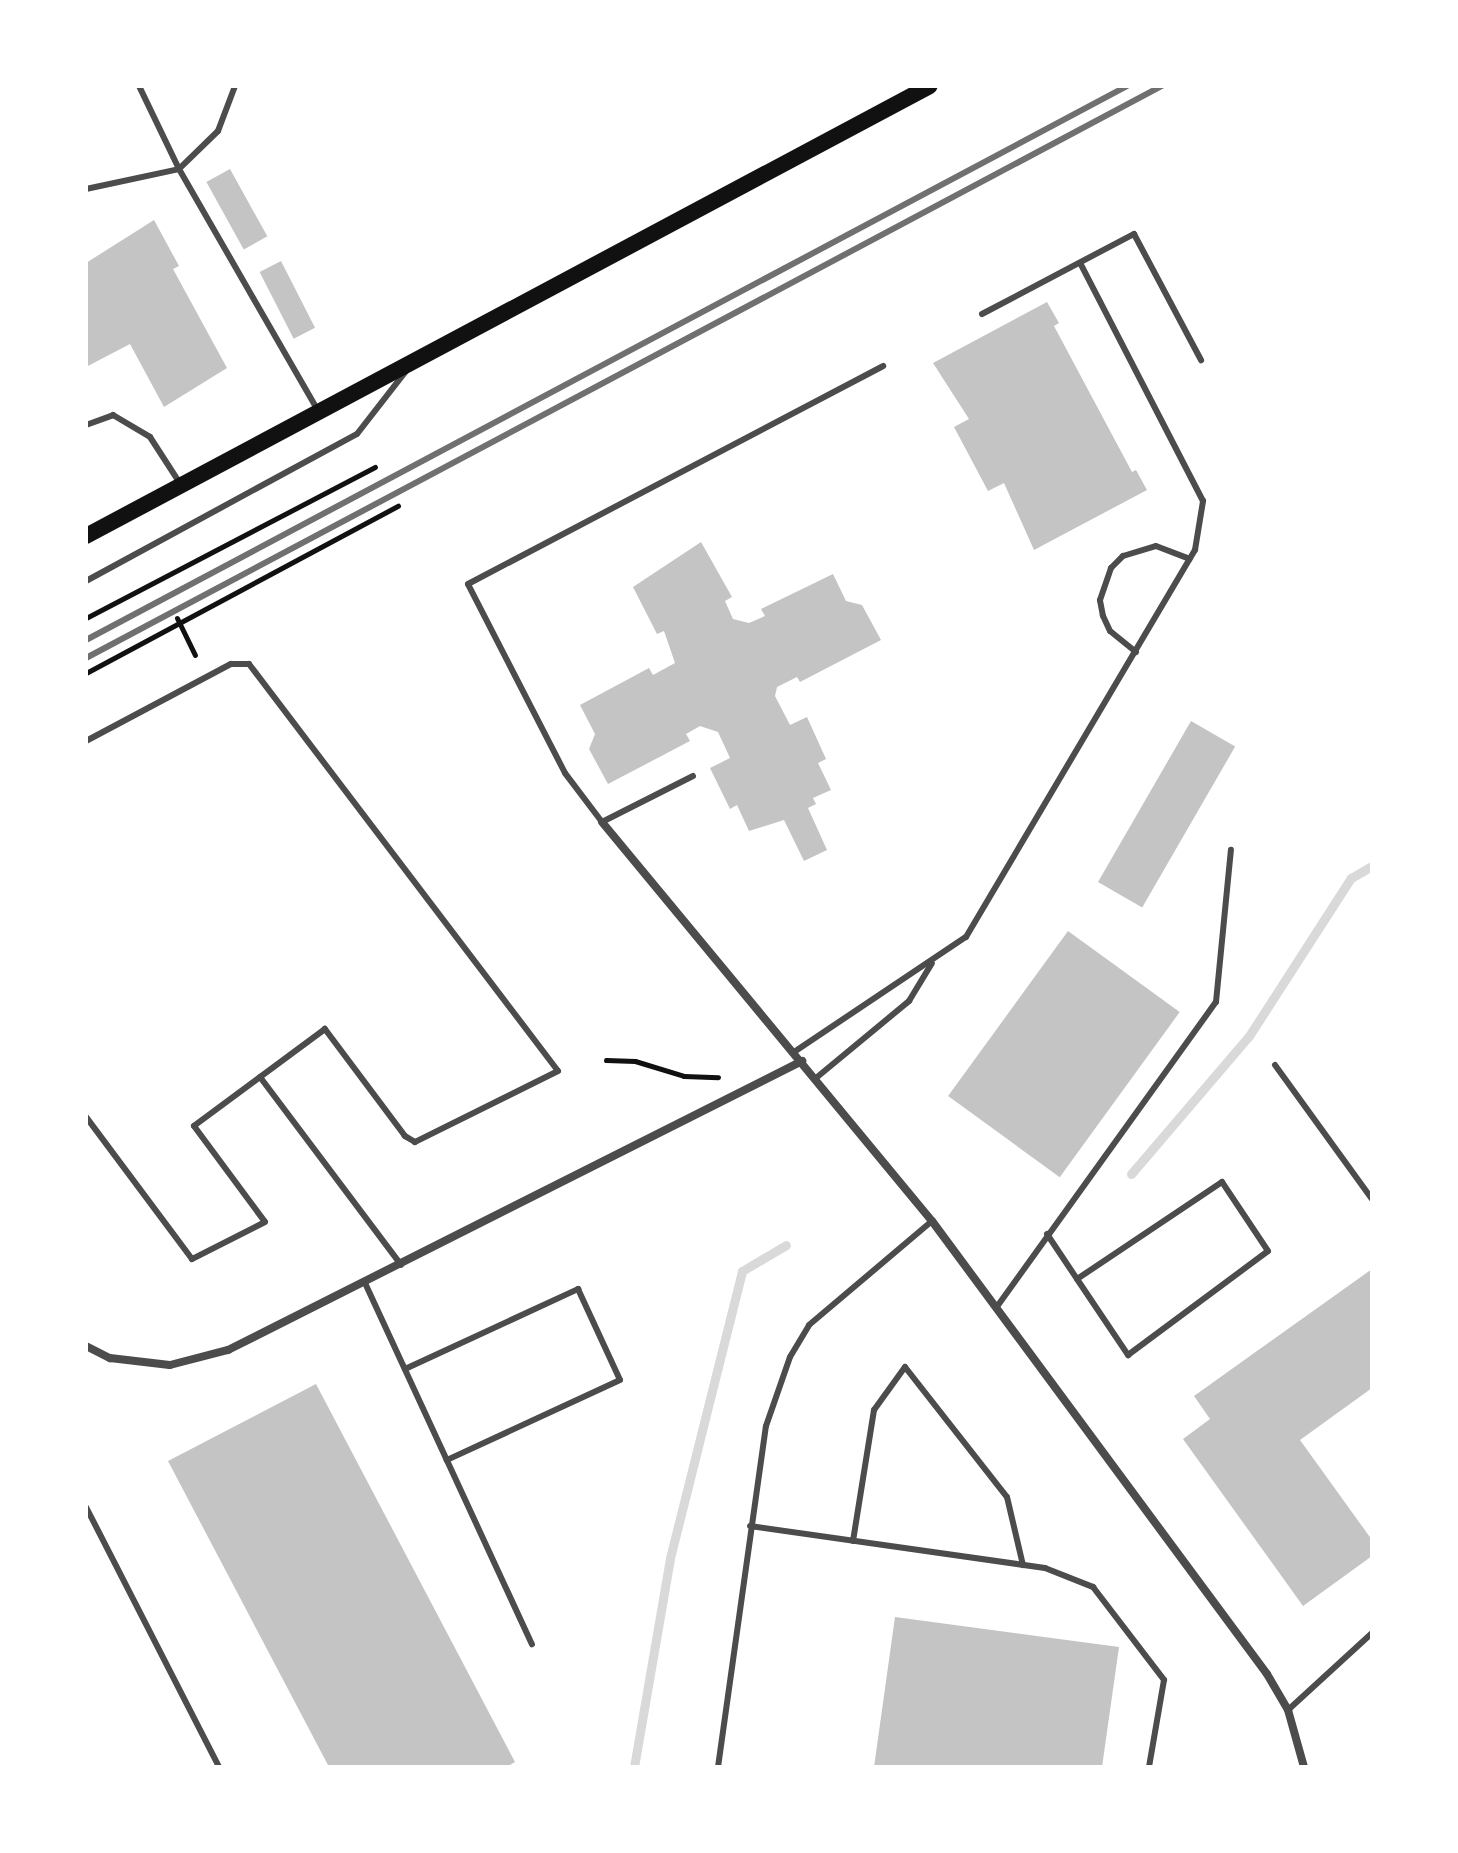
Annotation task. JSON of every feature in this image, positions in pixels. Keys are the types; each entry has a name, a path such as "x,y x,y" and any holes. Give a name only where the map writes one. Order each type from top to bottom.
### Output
{"main road":[{"path":"86,536 930,86"}],"street":[{"path":"602,822 932,1221 1288,1710 1304,1767"},
{"path":"86,1346 143,1364 198,1362 365,1283 802,1061"}],"lane":[{"path":"139,86 179,169 318,411"},
{"path":"86,189 179,169 218,131 235,86"},
{"path":"982,314 1134,234 1201,360"},
{"path":"794,1052 881,990 932,963 966,937 982,916 1190,559 1203,501 1080,263"},
{"path":"86,581 357,434 383,407 413,360"},
{"path":"693,776 602,822 565,773 468,584 883,366"},
{"path":"86,425 113,415 150,437 181,485"},
{"path":"1136,652 1110,631 1103,616 1103,584 1111,568 1123,556 1156,546 1190,559"},
{"path":"86,741 231,664 249,664 558,1071 415,1142 405,1136 325,1029 194,1126 265,1222 192,1259 86,1117"},
{"path":"996,1308 1216,1002 1231,850"},
{"path":"816,1078 909,1001 932,963"},
{"path":"1275,1065 1372,1199"},
{"path":"260,1077 401,1265"},
{"path":"1047,1234 1077,1279 1128,1355 1268,1251 1222,1182 1077,1279"},
{"path":"718,1767 766,1426 790,1357 809,1325 932,1221"},
{"path":"365,1283 532,1644"},
{"path":"405,1369 578,1289 620,1380 447,1460"},
{"path":"853,1541 874,1410 905,1367 1007,1497 1023,1565"},
{"path":"86,1507 219,1767"},
{"path":"750,1526 1023,1565 1093,1587 1164,1680 1149,1767"},
{"path":"1288,1710 1372,1633"}],"path":[{"path":"86,618 375,467"},
{"path":"86,673 178,621 398,506"},
{"path":"178,621 195,655"},
{"path":"606,1060 635,1061 684,1076 718,1077"}],"building":[{"path":"230,169 267,236 244,249 206,182"},
{"path":"154,220 179,266 173,269 227,368 164,407 130,344 86,367 86,263"},
{"path":"281,261 315,328 294,339 260,272"},
{"path":"1047,302 1059,323 1054,326 1132,472 1136,470 1147,490 1034,550 1004,483 988,491 954,427 969,419 933,363"},
{"path":"701,542 732,597 725,601 733,619 749,623 765,616 761,609 833,574 846,601 862,605 881,640 800,682 797,677 777,687 775,696 790,725 807,717 826,759 818,763 831,790 813,798 816,804 808,808 827,850 804,861 784,820 749,831 737,805 730,809 710,768 730,758 718,732 700,726 686,734 690,741 608,784 589,749 595,734 580,705 649,668 653,675 675,663 664,631 657,634 633,587"},
{"path":"1191,721 1235,746 1142,908 1098,882"},
{"path":"1068,931 1180,1012 1060,1177 948,1096"},
{"path":"1372,1269 1372,1388 1300,1440 1372,1540 1372,1556 1303,1606 1183,1439 1210,1419 1194,1396"},
{"path":"316,1384 515,1762 506,1767 329,1767 168,1461"},
{"path":"895,1617 1119,1647 1102,1767 874,1767"}],"waterway":[{"path":"1131,1174 1249,1036 1351,878 1372,866"},
{"path":"634,1767 670,1558 742,1271 786,1245"}],"railway":[{"path":"86,640 1127,86"},
{"path":"86,658 1162,86"}]}
